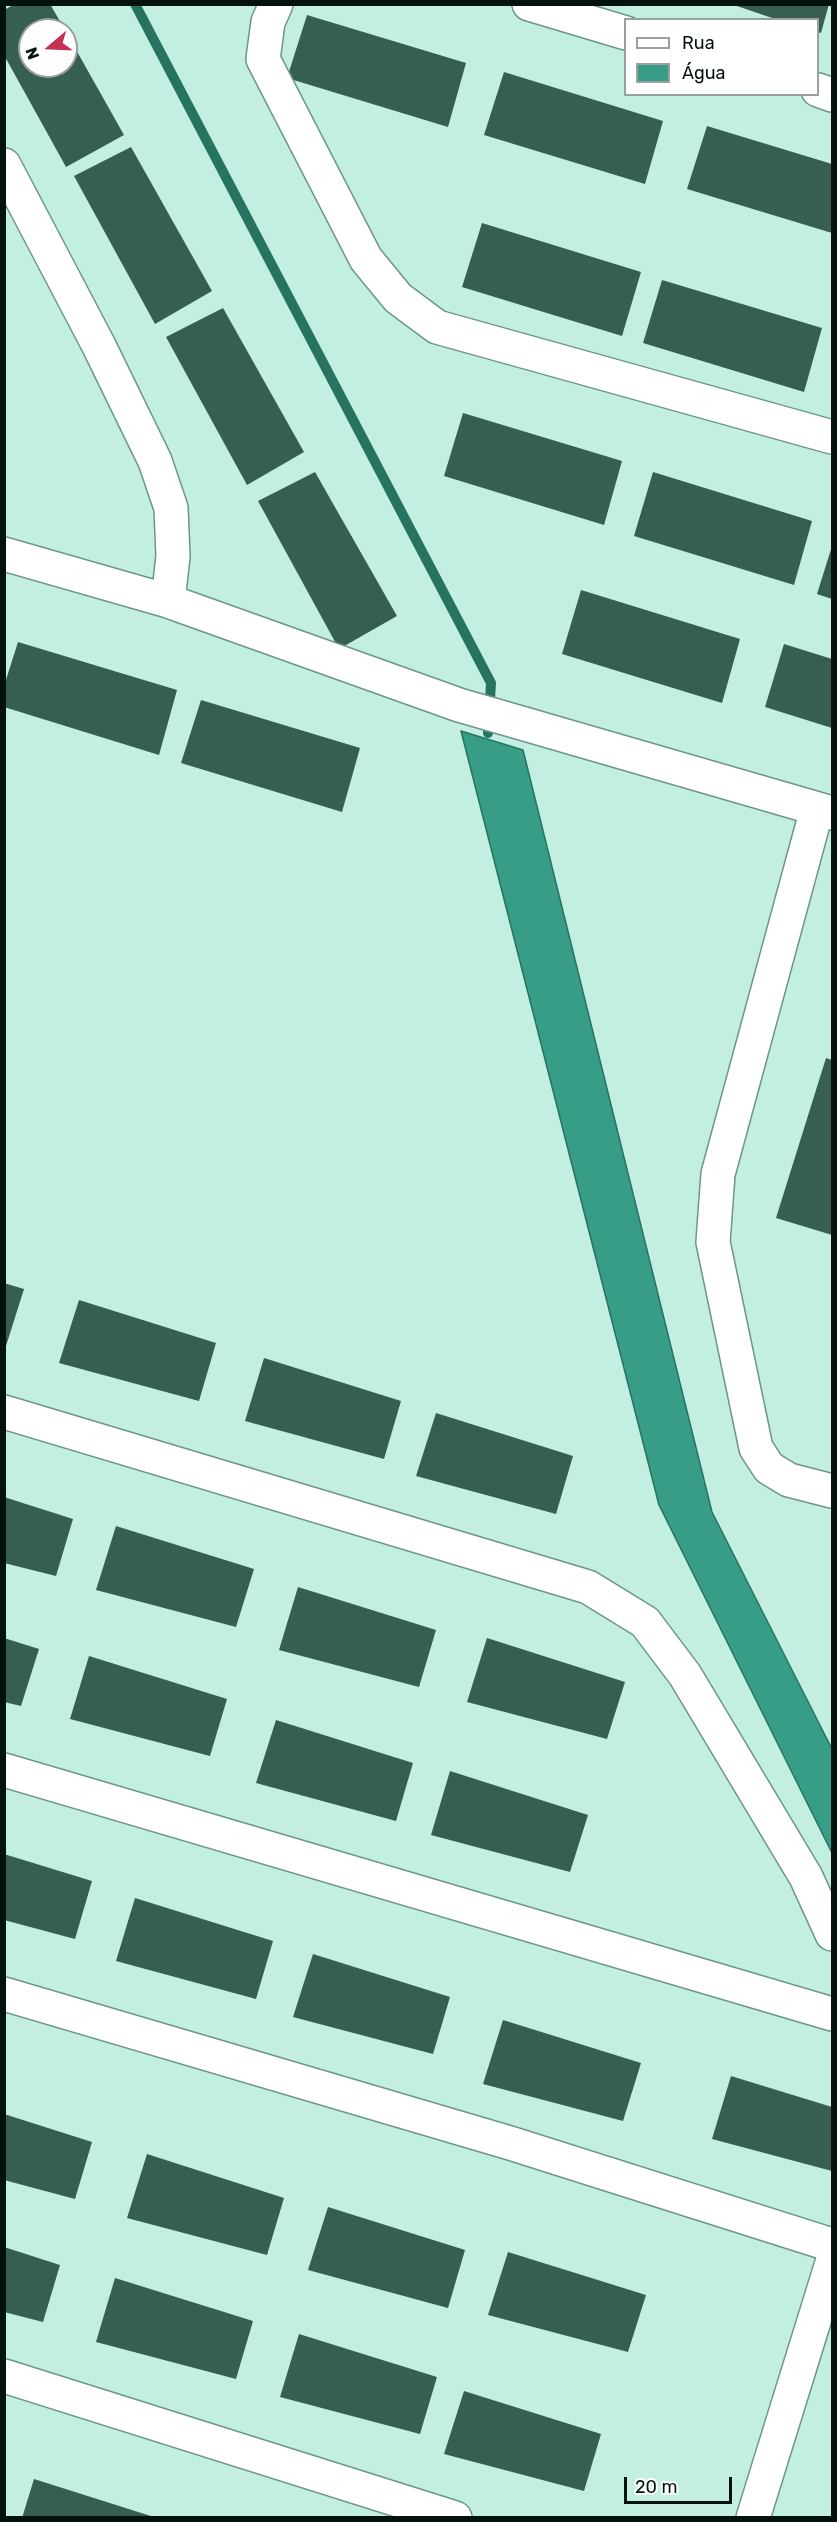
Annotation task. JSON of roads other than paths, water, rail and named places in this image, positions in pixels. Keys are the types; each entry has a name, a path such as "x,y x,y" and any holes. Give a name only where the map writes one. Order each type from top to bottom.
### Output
{"street":[{"path":"276,4 268,22 263,59 366,259 398,298 437,327 832,437"},
{"path":"529,4 624,32"},
{"path":"4,165 12,192 99,346 155,461 171,508 173,556 168,601"},
{"path":"4,554 168,601 459,705 825,811 718,1174 713,1242 756,1448 769,1468 789,1480 832,1491"},
{"path":"4,1412 588,1587 645,1622 698,1695 806,1877 832,1934"},
{"path":"4,1770 832,2014"},
{"path":"4,1994 510,2143 832,2245"},
{"path":"753,2517 832,2264"},
{"path":"4,2376 455,2517"}],"water":[{"path":"461,731 523,750 712,1512 832,1749 832,1853 659,1505"}],"waterway":[{"path":"135,4 491,683 488,733"}]}
